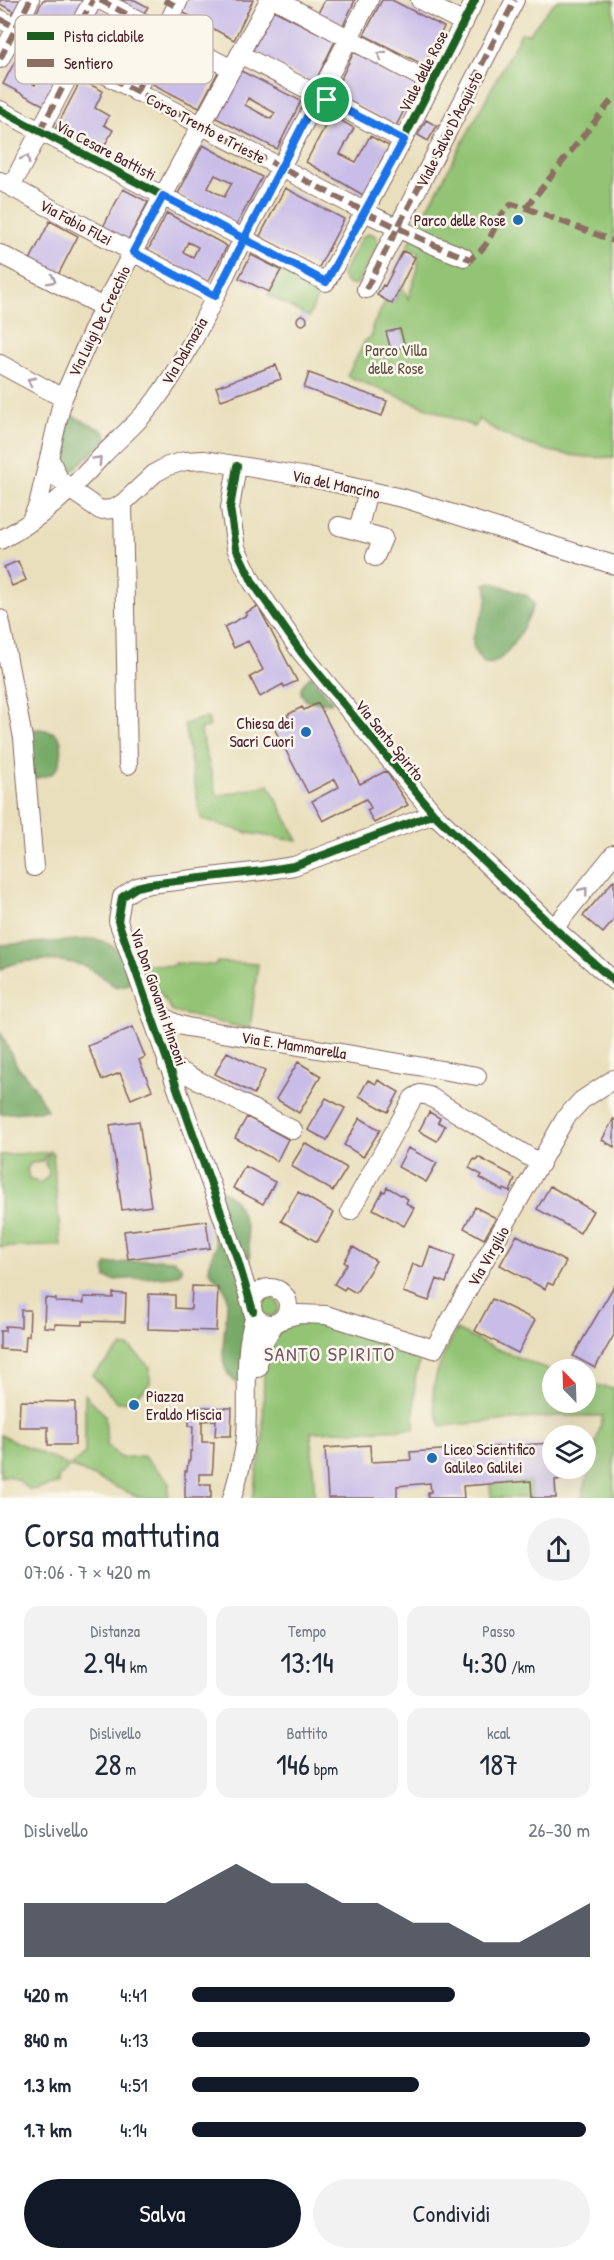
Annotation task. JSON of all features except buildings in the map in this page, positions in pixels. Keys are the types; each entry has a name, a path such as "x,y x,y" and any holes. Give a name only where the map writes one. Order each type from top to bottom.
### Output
{"street":[{"path":"16,15 30,0"},
{"path":"87,15 93,0"},
{"path":"100,0 128,15"},
{"name":"Via Luigi De Crecchio","path":"30,524 38,505 63,398 103,307 269,0"},
{"path":"277,0 432,83"},
{"name":"Via Dalmazia","path":"0,540 30,524 71,490 154,402 173,374 215,296 243,238 369,0"},
{"path":"420,0 464,22"},
{"name":"Viale delle Rose","path":"326,282 404,140 475,0"},
{"name":"Viale Salvo D'Acquisto","path":"366,289 406,231 515,0"},
{"path":"0,59 8,23"},
{"path":"213,53 318,95 404,140"},
{"path":"5,184 40,131 60,84"},
{"name":"Corso Trento e Trieste","path":"121,84 365,212 464,257"},
{"path":"136,92 140,84"},
{"name":"Via Cesare Battisti","path":"0,110 326,282"},
{"name":"Via Fabio Filzi","path":"5,184 215,296"},
{"path":"0,254 103,307"},
{"path":"0,364 63,398"},
{"path":"50,459 58,479 100,510 113,509 123,503 128,765"},
{"name":"Via del Mancino","path":"123,503 155,473 168,466 185,461 204,460 308,477 406,499 614,565"},
{"name":"Via Santo Spirito","path":"237,466 230,508 236,548 253,583 301,652 434,814 609,977"},
{"path":"358,531 368,490"},
{"path":"339,526 383,538 375,557"},
{"path":"0,619 23,738 34,867"},
{"name":"Via Don Giovanni Minzoni","path":"254,1313 237,1258 118,921 119,904 128,891 150,884 262,872 294,866 434,814"},
{"path":"554,928 614,854"},
{"name":"Via E. Mammarella","path":"136,974 160,1014 172,1023 187,1028 477,1076"},
{"path":"609,977 614,994"},
{"path":"167,1064 293,1130"},
{"name":"Via Virgilio","path":"280,1321 299,1314 326,1315 434,1349 573,1108 614,1079"},
{"path":"350,1211 413,1098 420,1094 429,1096 541,1164"},
{"name":"Via Don Giovanni Minzoni","path":"232,1498 246,1436 249,1333 254,1313 252,1304 258,1294 269,1289 280,1292"},
{"path":"244,1498 254,1456 258,1351 287,1312 287,1301 280,1292"},
{"name":"Via Virgilio","path":"280,1292 292,1293 326,1315"},
{"path":"254,1313 264,1323 280,1321"}],"green space":[{"name":"Parco delle Rose","path":"558,0 614,0 614,457 580,456 525,444 493,429 479,419 475,427 347,376 365,341 372,336 372,327 386,300 393,303 402,286 408,299 418,268 418,252 407,247 521,33 529,34"},
{"path":"369,233 376,236 379,243 357,284 349,285 342,275 361,238"},
{"path":"281,270 313,288 317,298 309,317 268,295"},
{"path":"69,414 104,431 108,438 66,474 58,463"},
{"path":"491,582 528,596 534,604 512,646 493,663 484,663 476,653 473,643 474,634 486,605 485,584"},
{"path":"311,675 332,701 331,703 306,701 301,693 301,687"},
{"path":"208,717 210,726 200,729 217,796 269,785 298,841 248,833 201,819 184,724"},
{"path":"40,729 58,736 61,754 59,765 52,774 32,779 28,730"},
{"path":"96,939 112,946 122,955 127,967 129,984 116,987 88,968 65,962 29,961 0,970 0,945"},
{"path":"217,962 258,964 250,1029 173,1012 139,963 173,966 174,963 215,965"},
{"path":"0,1031 17,1066 33,1085 47,1110 0,1114"},
{"path":"50,1151 53,1154 61,1246 0,1247 0,1155 48,1152 42,1162 31,1163 27,1169 29,1179 39,1183 48,1177 49,1170 45,1164"},
{"path":"214,1187 234,1200 243,1217 248,1238 245,1387 233,1380 226,1370 223,1345 226,1292 209,1270 210,1260 216,1246 205,1203 208,1188"},
{"path":"158,1259 174,1260 181,1266 181,1272 173,1276 113,1280 106,1278 107,1264"},
{"path":"266,1298 274,1298 279,1303 277,1314 266,1316 261,1311 261,1303"},
{"path":"317,1321 419,1353 420,1361 415,1378 414,1429 311,1432 315,1498 252,1498 263,1440 264,1357 285,1323"},
{"path":"456,1330 542,1367 542,1413 596,1413 596,1385 614,1388 614,1498 582,1498 587,1479 596,1479 596,1443 603,1416 558,1416 441,1426 433,1393 440,1365"},
{"path":"122,1347 129,1347 150,1367 150,1383 132,1399 117,1402 92,1375"},
{"path":"85,1394 105,1415 107,1445 121,1458 143,1456 169,1481 168,1498 141,1498 69,1466 85,1454"},
{"path":"0,1435 69,1466 62,1475 59,1475 58,1484 30,1490 8,1476 0,1477"},
{"path":"531,1481 532,1498 491,1498 490,1484"}],"marked path":[{"path":"22,15 30,0"},
{"path":"85,15 93,0"},
{"path":"100,0 128,15"},
{"path":"164,0 176,6"},
{"path":"366,289 515,0"},
{"path":"0,19 15,27"},
{"path":"0,59 15,30"},
{"path":"40,131 64,84"},
{"path":"123,84 371,215 443,249 470,259 486,243 502,214 512,204 526,208 614,97"},
{"path":"136,92 140,84"},
{"path":"526,208 614,241"}],"cycle path":[{"path":"0,110 326,282 475,0"},
{"path":"237,466 230,508 236,548 253,583 301,652 434,814 554,928 614,981"},
{"path":"253,1311 237,1258 118,921 122,897 137,887 150,884 294,866 434,814"}],"place":[{"name":"Parco delle Rose","path":"518,220"},
{"name":"Chiesa dei Sacri Cuori","path":"306,732"},
{"name":"Piazza Eraldo Miscia","path":"134,1405"},
{"name":"Liceo Scientifico Galileo Galilei","path":"432,1458"}],"district":[{"name":"SANTO SPIRITO","path":"330,1354"}],"route":[{"path":"327,100 318,95 243,238 215,296 133,252 163,196 243,238 326,282 404,140 327,100"}],"park label":[{"name":"Parco Villa delle Rose","path":"396,359"}]}
